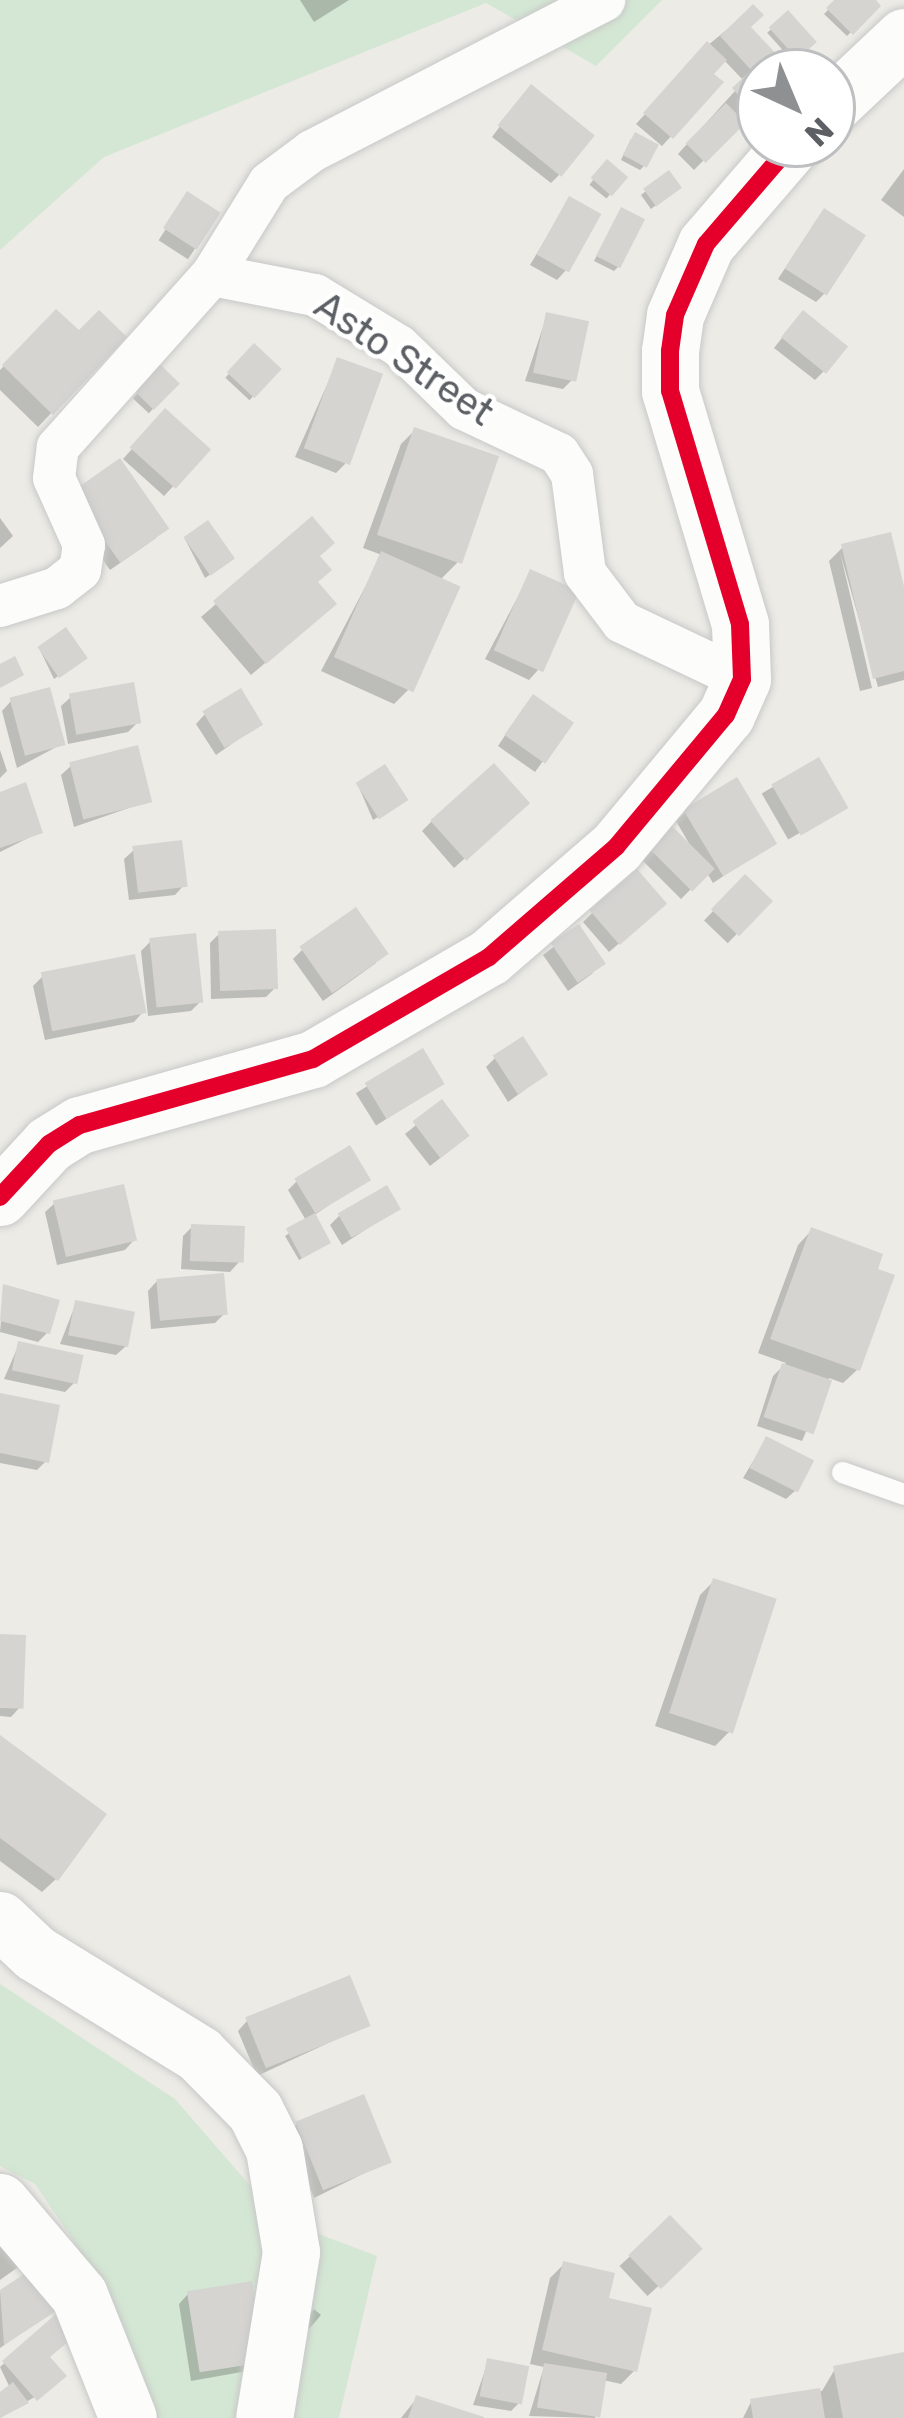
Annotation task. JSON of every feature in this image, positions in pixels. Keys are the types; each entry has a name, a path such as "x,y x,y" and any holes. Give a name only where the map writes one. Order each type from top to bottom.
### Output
{"street":[{"path":"0,606 57,588 80,569 84,544 54,478 58,447 212,274 237,225 289,164 604,0"},
{"path":"856,82 904,37"},
{"path":"0,1197 49,1144 80,1125 313,1059 489,957 657,802 726,716 742,679 733,590 670,391 670,351 675,315 706,244 771,168"},
{"name":"Asto Street","path":"212,274 315,295 399,346 464,409 559,454 572,474 585,573 622,622 742,679"},
{"path":"0,1920 35,1953 199,2054 255,2111 282,2182 291,2252 264,2418"},
{"path":"0,2202 79,2294 128,2418"}],"lane":[{"path":"842,1472 904,1494"}],"green space":[{"path":"0,0 662,0 596,66 486,3 104,157 0,250"},
{"path":"0,1984 175,2099 279,2219 377,2256 339,2418 151,2418 123,2325 73,2240 35,2184 0,2166"}],"building":[{"path":"834,0 876,0 881,6 853,35 826,8"},
{"path":"753,4 764,15 751,27 771,48 736,48 736,54 720,36"},
{"path":"788,10 817,42 810,48 787,48 769,27"},
{"path":"707,41 727,60 714,74 724,82 673,139 643,113"},
{"path":"531,84 595,136 561,177 498,125"},
{"path":"726,103 736,113 736,133 705,163 686,143"},
{"path":"635,132 659,145 647,168 623,155"},
{"path":"607,159 628,177 612,196 591,178"},
{"path":"669,170 682,188 656,207 643,189"},
{"path":"187,191 221,213 197,250 163,228"},
{"path":"569,196 601,214 569,273 537,255"},
{"path":"621,207 645,219 620,268 596,256"},
{"path":"824,208 866,235 827,296 785,268"},
{"path":"56,309 79,330 99,310 127,337 53,415 2,365"},
{"path":"803,310 848,347 826,374 781,337"},
{"path":"546,312 589,321 576,382 533,373"},
{"path":"254,343 282,369 255,398 227,372"},
{"path":"337,357 383,374 350,465 304,448"},
{"path":"160,364 180,384 154,410 134,390"},
{"path":"165,408 211,449 176,489 130,447"},
{"path":"414,427 499,456 462,564 377,535"},
{"path":"120,458 169,528 120,563 71,492"},
{"path":"312,516 335,543 320,556 332,570 318,582 337,604 266,664 213,601"},
{"path":"208,520 235,559 210,576 183,537"},
{"path":"891,532 904,586 904,671 873,679 841,544"},
{"path":"381,551 460,586 413,692 334,657"},
{"path":"530,569 579,591 543,672 494,650"},
{"path":"66,627 88,658 59,678 37,647"},
{"path":"15,656 24,675 0,688 0,664"},
{"path":"134,682 141,723 76,735 69,693"},
{"path":"50,687 66,745 25,756 9,698"},
{"path":"241,688 263,725 225,748 202,711"},
{"path":"533,694 574,723 545,764 504,735"},
{"path":"138,745 152,802 83,819 69,762"},
{"path":"819,757 848,808 801,836 771,784"},
{"path":"494,763 530,803 466,861 430,821"},
{"path":"385,764 408,800 379,819 356,783"},
{"path":"737,777 777,844 723,876 683,809"},
{"path":"26,782 43,833 0,848 0,792"},
{"path":"671,825 715,869 692,891 648,848"},
{"path":"182,840 188,887 138,893 132,846"},
{"path":"637,869 667,904 620,945 589,910"},
{"path":"745,874 773,901 739,936 711,909"},
{"path":"356,907 389,954 332,993 299,947"},
{"path":"579,924 606,964 578,983 551,943"},
{"path":"276,929 278,989 220,991 218,931"},
{"path":"196,933 203,1003 157,1008 149,938"},
{"path":"135,954 146,1013 52,1031 41,972"},
{"path":"523,1036 548,1075 518,1094 493,1056"},
{"path":"423,1048 445,1084 386,1119 365,1083"},
{"path":"442,1099 470,1136 440,1158 412,1121"},
{"path":"350,1145 371,1180 315,1214 294,1178"},
{"path":"124,1184 137,1241 66,1257 53,1200"},
{"path":"387,1185 401,1209 352,1238 338,1214"},
{"path":"315,1213 331,1243 302,1259 286,1228"},
{"path":"191,1224 245,1226 244,1263 190,1261"},
{"path":"811,1227 883,1254 878,1269 895,1275 860,1371 770,1339"},
{"path":"224,1273 228,1315 160,1321 156,1279"},
{"path":"3,1284 60,1300 50,1334 0,1321"},
{"path":"75,1300 135,1312 128,1347 68,1335"},
{"path":"18,1341 84,1355 77,1384 12,1370"},
{"path":"782,1363 832,1380 814,1434 763,1417"},
{"path":"0,1393 60,1405 49,1463 0,1453"},
{"path":"766,1436 814,1461 798,1493 750,1468"},
{"path":"713,1578 777,1599 733,1734 669,1713"},
{"path":"0,1634 26,1635 23,1709 0,1708"},
{"path":"0,1735 107,1814 58,1881 0,1838"},
{"path":"350,1975 371,2026 266,2068 245,2017"},
{"path":"364,2094 392,2163 323,2190 295,2122"},
{"path":"670,2215 703,2249 661,2289 628,2255"},
{"path":"563,2261 615,2273 609,2298 652,2308 637,2372 542,2350"},
{"path":"38,2265 64,2306 4,2345 0,2290"},
{"path":"252,2281 265,2362 200,2372 187,2291"},
{"path":"56,2314 75,2336 50,2357 67,2376 37,2401 2,2361"},
{"path":"904,2352 904,2418 843,2418 833,2366"},
{"path":"487,2358 529,2366 522,2404 480,2396"},
{"path":"544,2363 607,2373 600,2417 537,2407"},
{"path":"13,2382 29,2403 0,2418 0,2392"},
{"path":"820,2388 825,2418 753,2418 750,2399"},
{"path":"416,2395 484,2417 484,2418 408,2418"}],"transit line":[{"path":"0,1197 49,1144 80,1125 313,1059 489,957 616,847 726,715 742,679 740,624 670,391 670,351 675,315 706,244 771,168"}]}
